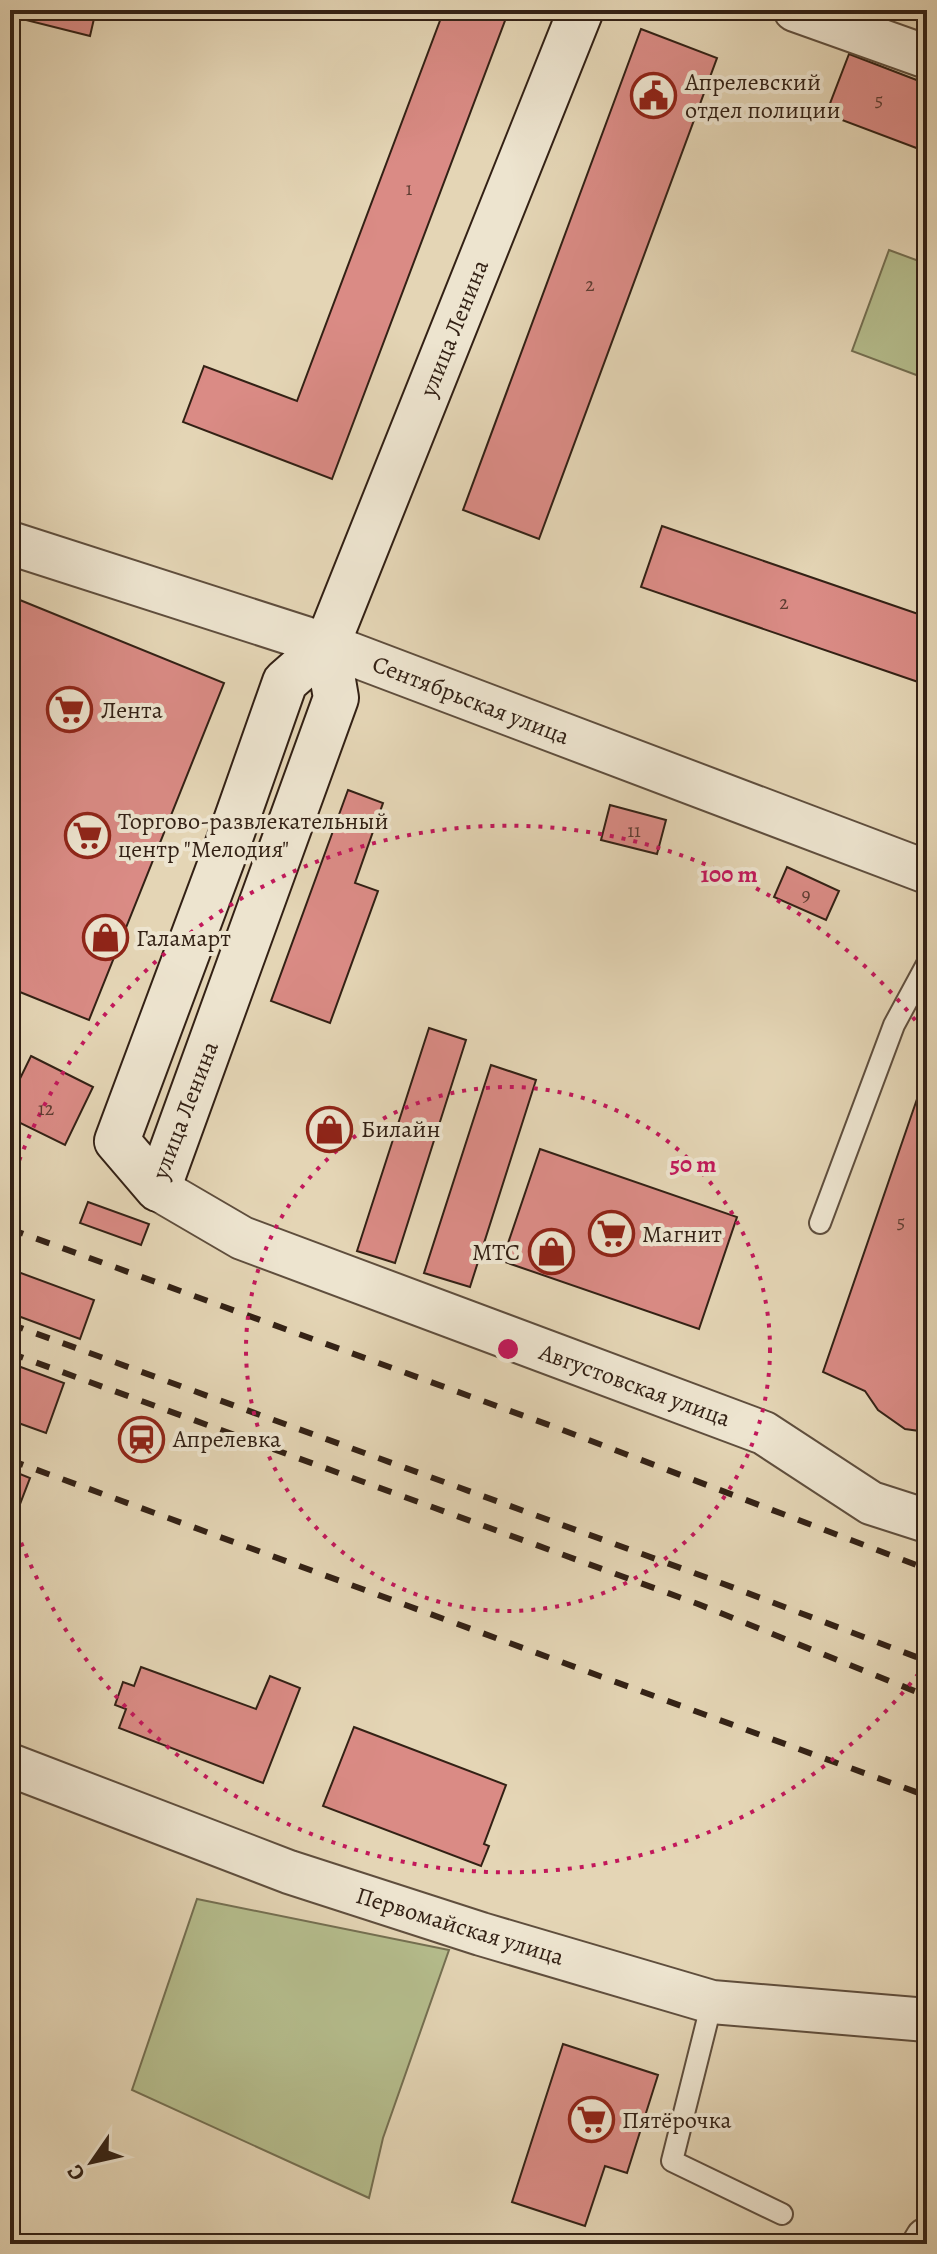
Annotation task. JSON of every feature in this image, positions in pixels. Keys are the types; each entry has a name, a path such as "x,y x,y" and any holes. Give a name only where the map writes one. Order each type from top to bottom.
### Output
{"street":[{"name":"улица Ленина","path":"158,1189 336,698 327,645 581,10"},
{"path":"795,10 927,57"},
{"name":"Сентябрьская улица","path":"10,543 327,645 927,872"},
{"name":"Августовская улица","path":"158,1189 242,1238 764,1433 871,1503 927,1521"},
{"name":"Первомайская улица","path":"10,1765 477,1946 712,2002 927,2020"}],"lane":[{"path":"820,1223 894,1025 927,964"},
{"path":"712,2002 672,2161 782,2214"}],"green space":[{"path":"889,250 927,264 927,379 852,351"},
{"path":"197,1899 449,1950 383,2138 369,2198 132,2090"}],"building":[{"path":"10,10 96,10 90,36 10,16"},
{"path":"444,10 509,10 332,479 183,422 204,366 297,401"},
{"path":"641,29 717,58 539,539 463,510"},
{"path":"849,54 927,84 927,152 826,114"},
{"path":"662,526 927,617 927,685 641,587"},
{"name":"Торгово-развлекательный центр \"Мелодия\"","path":"10,596 224,683 89,1020 10,988"},
{"path":"348,790 383,803 355,883 378,891 330,1023 271,1001"},
{"path":"610,805 666,820 657,854 601,840"},
{"path":"787,867 839,891 826,920 774,897"},
{"path":"429,1028 466,1040 395,1263 357,1251"},
{"path":"31,1056 93,1087 65,1145 10,1118 10,1099"},
{"path":"491,1065 536,1080 470,1287 424,1273"},
{"path":"927,1070 927,1432 905,1429 878,1410 865,1391 823,1372"},
{"path":"540,1149 737,1217 699,1329 502,1261"},
{"path":"88,1202 149,1224 141,1245 80,1223"},
{"path":"10,1269 94,1300 80,1339 10,1313"},
{"path":"10,1363 64,1383 46,1433 10,1420"},
{"path":"10,1470 30,1478 15,1517 10,1516"},
{"path":"141,1667 256,1709 270,1676 300,1688 263,1783 119,1728 126,1709 115,1705 123,1682 134,1686"},
{"path":"354,1727 506,1785 484,1844 489,1846 481,1866 323,1806"},
{"name":"Пятёрочка","path":"563,2044 658,2075 627,2173 605,2166 585,2226 512,2202"}],"railway":[{"path":"10,1229 560,1429 927,1569"},
{"path":"10,1324 927,1661"},
{"path":"10,1353 698,1604 927,1696"},
{"path":"10,1460 927,1796"}],"place":[{"name":"Апрелевский отдел полиции","path":"654,96"},
{"name":"Лента","path":"70,710"},
{"name":"Торгово-развлекательный центр \"Мелодия\"","path":"87,835"},
{"name":"Галамарт","path":"105,938"},
{"name":"Билайн","path":"330,1129"},
{"name":"Магнит","path":"611,1234"},
{"name":"МТС","path":"551,1252"},
{"name":"Апрелевка","path":"142,1439"},
{"name":"Пятёрочка","path":"591,2120"}]}
